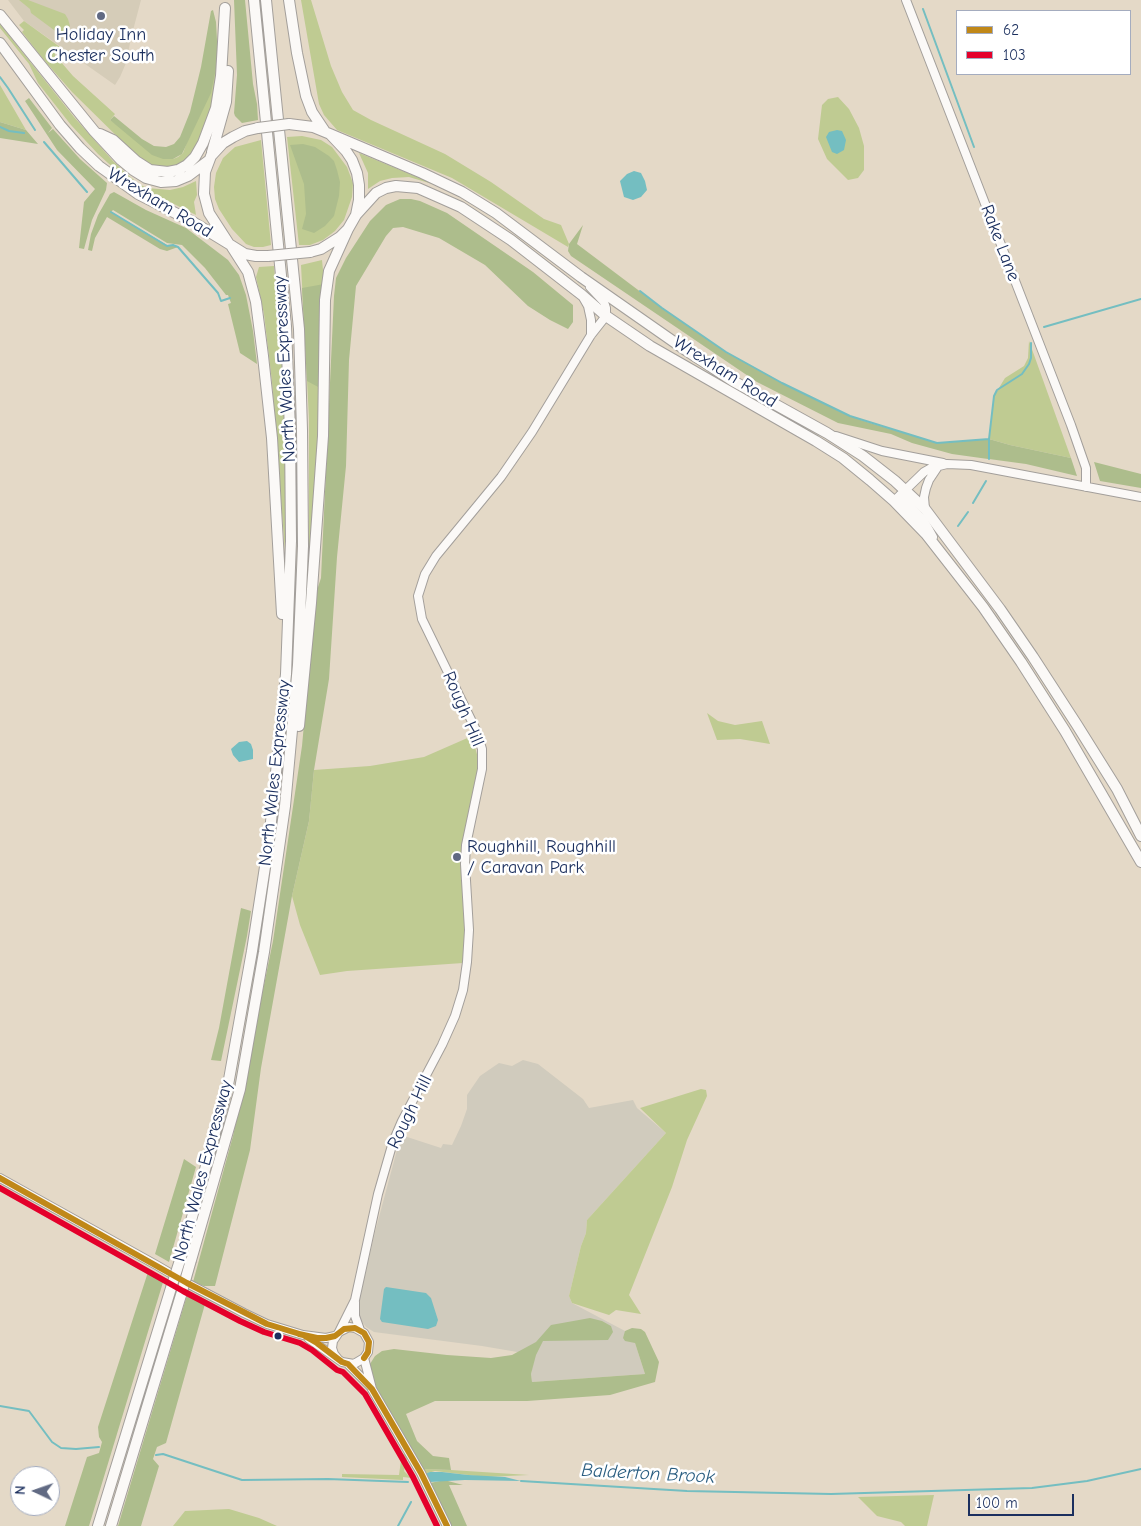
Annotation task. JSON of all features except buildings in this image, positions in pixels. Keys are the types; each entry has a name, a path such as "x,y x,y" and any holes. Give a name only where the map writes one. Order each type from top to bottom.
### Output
{"highway":[{"name":"North Wales Expressway","path":"98,1526 182,1254 228,1086 270,841 286,674 291,541 290,431 286,326 254,0"},
{"name":"North Wales Expressway","path":"111,1526 181,1295 240,1089 264,952 285,806 298,665 302,546 302,430 299,329 266,0"},
{"path":"285,806 301,712 312,603 323,436 325,300 329,272 356,215 359,200 358,173 352,160 346,150 317,122 306,96 289,0"},
{"path":"225,4 228,74 226,102 209,158 204,184 209,213 248,272 256,302 271,429 282,609 283,709"},
{"path":"94,131 113,140 136,161 150,170 168,172 178,170 187,165 204,143 216,108 222,76 225,4"},
{"name":"Wrexham Road","path":"0,15 94,131 133,170 146,178 161,182 176,181 188,176 209,158"},
{"name":"Wrexham Road","path":"0,43 60,125 99,166 138,194 193,222 230,246"},
{"path":"209,158 223,143 245,131 258,128 289,124 313,127 327,132"},
{"name":"Wrexham Road","path":"327,132 462,192 496,213 580,277 687,351 733,381 827,433 863,456 900,496"},
{"name":"Wrexham Road","path":"356,215 367,201 376,194 386,188 396,186 418,188 461,206 511,240 606,316 650,346 816,441 900,496"},
{"path":"230,246 245,254 256,256 310,252 321,250 331,244 348,229"},
{"path":"900,496 925,509 973,572 1033,657 1116,789 1141,836"},
{"path":"900,496 926,534 941,551 1022,662 1075,748 1141,862"}],"street":[{"name":"Rake Lane","path":"906,0 1071,425 1086,468 1086,487"},
{"path":"580,277 604,302 606,316"},
{"path":"582,295 588,306 591,320 591,335"},
{"name":"Rough Hill","path":"337,1334 355,1300 378,1194 393,1142 452,1023 463,990 467,962 469,930 465,864 466,845 482,769 482,749 476,730 422,619 418,596 425,574 436,556 501,477 532,432 591,335 606,316"},
{"path":"827,433 882,450 943,464 971,465 1141,497"},
{"path":"900,496 924,472 943,464"},
{"path":"925,509 924,497 929,480 943,464"},
{"path":"0,1178 187,1284 268,1324 303,1335 326,1338 349,1327 360,1330 369,1342 368,1352 364,1358 354,1364 348,1364"},
{"name":"Rough Hill","path":"355,1300 356,1316 360,1330"},
{"path":"337,1334 332,1348 338,1359"},
{"path":"303,1335 348,1364 372,1388"},
{"path":"364,1358 372,1388 427,1484 447,1526"}],"shaded area":[{"path":"8,0 141,0 126,63 115,85 24,21"},
{"path":"523,1060 538,1064 583,1099 589,1108 633,1100 637,1108 666,1133 587,1220 586,1233 569,1296 572,1303 625,1331 635,1343 645,1374 532,1382 531,1374 535,1355 374,1332 366,1327 359,1318 358,1306 375,1232 401,1135 441,1148 443,1144 452,1145 467,1109 467,1095 480,1076 499,1063 512,1066"}],"green space":[{"path":"19,0 28,0 65,14 70,26 67,30 58,33 31,13 30,9"},
{"path":"234,0 245,0 253,84 257,104 258,120 242,123 234,113 237,75"},
{"path":"301,0 311,0 331,66 342,92 353,110 445,154 491,182 544,219 561,225 569,244 568,247 452,178 337,130 324,115 319,104"},
{"path":"213,10 216,22 218,58 211,93 182,154 173,159 163,159 152,155 110,120 114,116 142,139 154,146 166,147 174,144 180,137 190,112 201,67 211,11"},
{"path":"24,21 60,47 55,55 73,76 115,114 110,120 173,159 183,153 218,58 212,107 199,142 191,155 183,163 174,167 158,168 138,157 72,92 43,59 22,32 24,30 19,25"},
{"path":"0,24 74,117 113,161 139,184 147,188 170,190 196,181 197,195 194,202 196,215 140,187 118,172 98,154 71,125 38,83 29,64 0,28"},
{"path":"0,85 26,130 0,122"},
{"path":"838,97 849,109 859,128 864,146 864,170 858,178 848,180 827,159 818,139 822,105 828,99"},
{"path":"29,98 52,128 48,133 53,129 80,159 107,183 106,190 92,220 84,249 79,248 84,202 95,189 57,150 25,101"},
{"path":"0,122 26,130 38,144 0,138"},
{"path":"302,136 321,140 332,147 347,167 353,183 352,197 344,220 335,231 323,240 310,245 299,245 287,137"},
{"path":"261,140 271,245 254,247 246,244 232,229 219,209 215,199 214,187 216,173 223,158 235,147"},
{"path":"303,144 315,147 334,161 340,182 334,216 325,226 314,233 302,229 306,214 304,184 290,145"},
{"path":"359,153 439,186 409,177 380,181 368,189 368,173"},
{"path":"114,192 146,210 186,228 228,260 239,275 246,295 257,364 240,353 228,304 231,303 228,295 182,245 167,243 113,210 111,212 167,245 178,247 167,251 160,249 107,217 95,238 92,251 88,250 91,234 98,215 110,194"},
{"path":"400,199 420,201 447,213 533,272 573,305 573,322 568,329 550,320 528,306 485,265 439,238 403,227 393,228 386,236 356,286 349,360 346,466 337,557 329,679 314,770 309,821 292,896 261,1068 250,1150 215,1286 204,1286 193,1282 233,1136 273,941 302,746 316,593 321,578 336,278 346,258 370,221 386,205"},
{"path":"583,225 577,244 662,308 726,352 782,383 850,416 867,422 937,443 988,439 988,459 952,454 912,443 891,434 838,423 757,382 571,256 568,251 569,244"},
{"path":"322,260 324,280 317,469 309,577 309,419 301,265"},
{"path":"274,266 282,352 287,496 285,552 272,382 264,314 256,277 259,267"},
{"path":"324,284 320,388 307,381 302,288"},
{"path":"1029,341 1071,458 989,439 994,396 1005,378 1024,366 1028,358"},
{"path":"989,439 1071,458 1077,476 1026,464 989,459"},
{"path":"1094,462 1141,474 1141,488 1100,481"},
{"path":"707,713 718,721 735,725 762,721 770,744 740,739 717,740"},
{"path":"472,736 478,758 477,778 462,846 461,870 465,930 463,963 347,971 320,975 300,925 292,896 309,821 314,770 370,766 424,757"},
{"path":"241,908 251,911 247,936 221,1061 211,1060 219,1028"},
{"path":"701,1089 706,1090 707,1096 687,1140 672,1187 629,1295 641,1314 616,1310 609,1315 572,1303 569,1296 586,1233 587,1220 666,1133 640,1108"},
{"path":"184,1159 196,1167 169,1262 155,1254"},
{"path":"148,1272 164,1279 89,1526 65,1526 87,1457 99,1453 102,1442 99,1437 98,1427"},
{"path":"188,1292 205,1304 166,1443 157,1447 153,1459 159,1466 141,1526 118,1526"},
{"path":"590,1318 611,1326 613,1332 608,1340 543,1341 536,1355 531,1374 532,1382 645,1374 635,1343 625,1341 623,1338 625,1331 632,1328 641,1329 645,1332 659,1362 655,1382 610,1395 527,1401 435,1401 406,1414 417,1441 433,1456 449,1458 451,1470 423,1469 372,1377 370,1364 375,1356 382,1351 394,1349 491,1358 512,1355 536,1342 551,1325"},
{"path":"402,1453 408,1456 404,1471 411,1478 403,1477 403,1480 342,1477 342,1474 399,1475"},
{"path":"423,1469 529,1475 485,1477 435,1471 425,1474"},
{"path":"440,1481 463,1485 449,1485 467,1526 451,1526 430,1483"},
{"path":"934,1495 927,1526 905,1526 901,1522 877,1516 858,1497"},
{"path":"229,1509 259,1518 277,1526 173,1526 185,1511"}],"water":[{"path":"842,131 846,140 844,150 837,154 832,152 826,137 829,132"},
{"path":"634,171 641,173 647,190 641,197 633,200 624,197 620,181 627,174"},
{"path":"247,741 251,744 253,750 253,759 239,762 231,749 239,742"},
{"path":"386,1287 426,1293 431,1298 438,1320 436,1326 428,1329 382,1322 380,1319 384,1289"},
{"path":"430,1472 505,1477 521,1481 465,1480 430,1482 425,1474"}],"waterway":[{"path":"923,9 974,147"},
{"path":"0,77 35,130"},
{"path":"0,127 9,131 24,133"},
{"path":"44,142 87,192"},
{"path":"111,212 167,246 173,245 178,247 218,293 221,301 230,298"},
{"path":"640,291 726,352 782,383 850,416 937,443 989,439"},
{"path":"1044,327 1141,299"},
{"path":"989,459 989,439 994,396 997,390 1022,374 1029,364 1031,343"},
{"path":"973,503 986,481"},
{"path":"958,526 968,512"},
{"name":"Balderton Brook","path":"0,1406 29,1411 52,1442 61,1448 99,1447"},
{"name":"Balderton Brook","path":"156,1455 163,1454 242,1480 328,1479 408,1482"},
{"name":"Balderton Brook","path":"521,1481 687,1491 831,1494 1032,1488 1087,1481 1141,1469"},
{"path":"398,1526 411,1502"}],"transit line":[{"name":"62","path":"0,1178 187,1283 267,1324 303,1335 342,1362 348,1364 372,1389 421,1473 447,1526"},
{"name":"103","path":"0,1188 240,1321 264,1332 300,1343 337,1370 343,1372 365,1394 413,1477 437,1526"},
{"name":"62","path":"299,1334 326,1338 335,1336 344,1329 355,1328 364,1333 369,1342 368,1352 364,1358"}],"place":[{"name":"Holiday Inn Chester South","path":"101,16"},
{"name":"Roughhill, Roughhill / Caravan Park","path":"457,857"}]}
